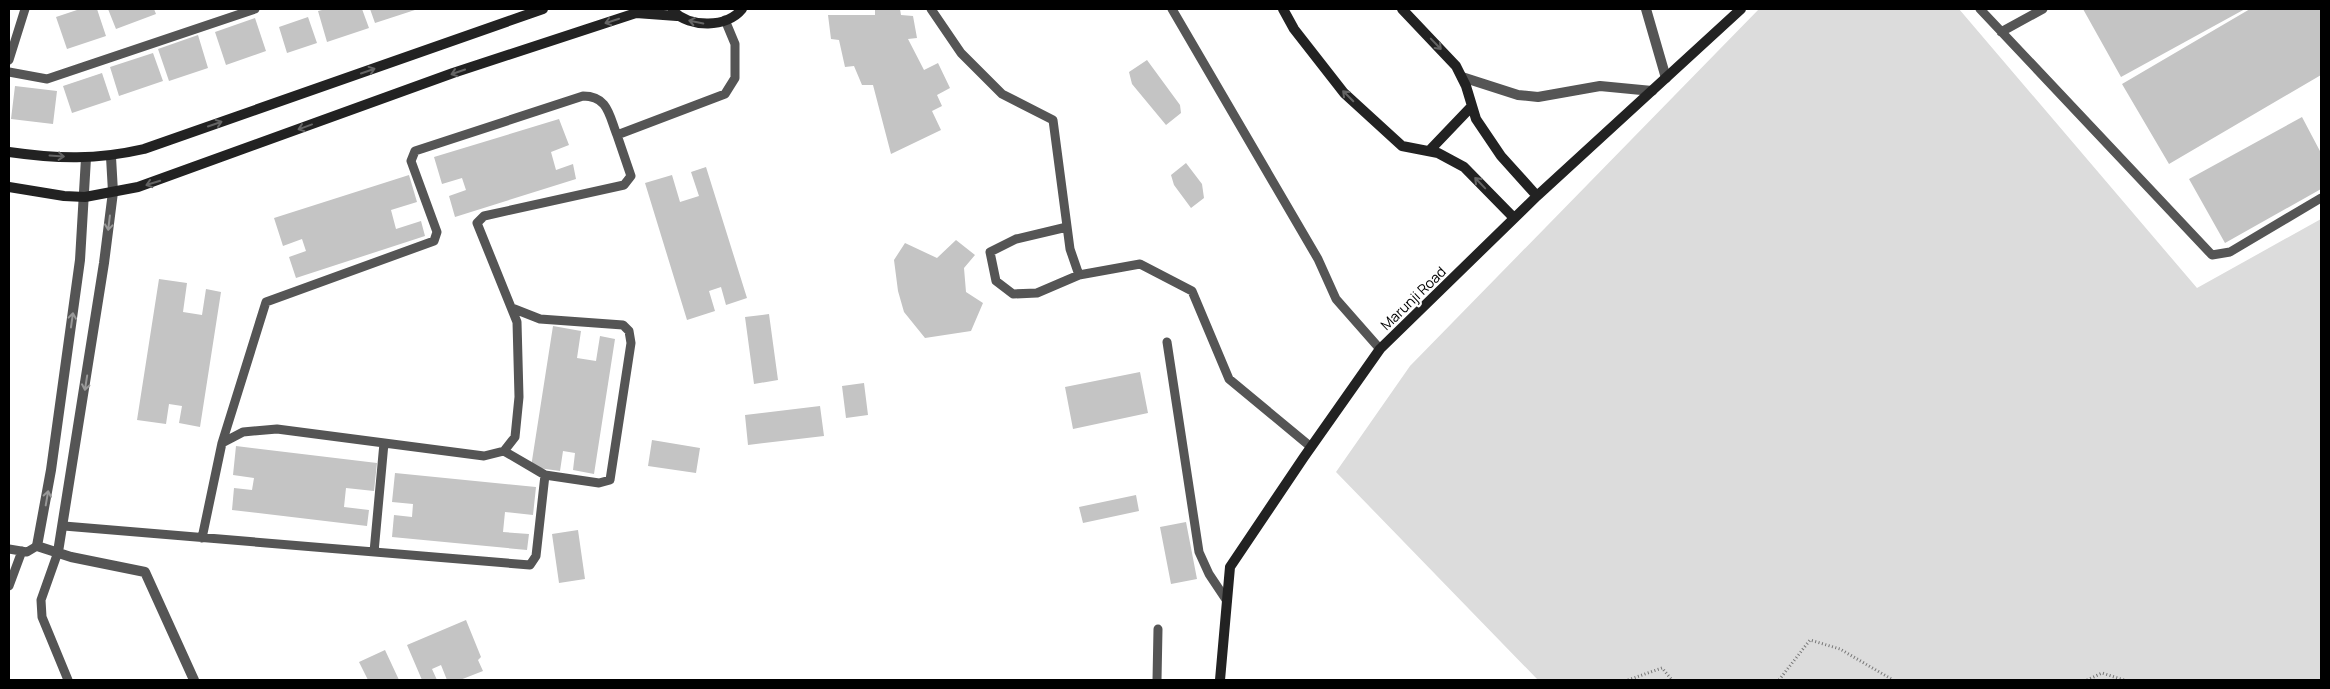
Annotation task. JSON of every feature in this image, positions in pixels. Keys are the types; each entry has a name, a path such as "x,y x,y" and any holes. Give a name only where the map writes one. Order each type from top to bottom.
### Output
{"street":[{"path":"9,152 86,158 111,156 144,149 543,9"},
{"path":"9,187 64,196 85,197 113,192 162,180 453,74 636,13 674,12 698,24 725,20 742,9"},
{"path":"1283,9 1294,29 1344,93 1402,146 1438,152 1464,167 1514,218"},
{"path":"1402,9 1456,66 1462,77 1476,119 1501,156 1537,196"},
{"path":"1646,9 1666,78"},
{"name":"Marunji Road","path":"1220,680 1230,567 1380,349 1537,196 1741,9"},
{"path":"1462,77 1518,95 1538,97 1600,86 1652,91"},
{"path":"1429,151 1472,106"},
{"path":"58,552 64,526 104,263 113,192 111,156"},
{"path":"86,158 80,260 53,460 37,546 71,557 145,572 194,680"}],"lane":[{"path":"9,60 25,9"},
{"path":"9,72 47,79 255,9"},
{"path":"931,9 960,53 1002,94 1053,120 1070,249 1079,275"},
{"path":"1172,9 1318,259 1336,298 1380,349"},
{"path":"1980,9 2212,255 2230,252 2321,198"},
{"path":"2001,32 2043,9"},
{"path":"617,135 725,94 736,78 735,44 725,20"},
{"path":"202,538 222,443 266,302 434,241 437,232 411,161 415,151 583,96 594,96 603,102 631,176 624,185 484,216 477,223 517,322 519,397 515,436 504,451 484,456 277,429 243,432 222,443"},
{"path":"1067,226 1016,239 990,252 996,281 1014,294 1037,292 1079,275 1140,264 1192,291 1229,379 1311,447"},
{"path":"504,451 545,475 599,483 610,480 631,343 629,331 623,325 540,319 512,308"},
{"path":"1167,342 1199,552 1209,574 1227,601"},
{"path":"374,552 384,443"},
{"path":"64,526 530,566 536,556 545,475"},
{"path":"9,549 27,552 37,546"},
{"path":"9,584 22,551"},
{"path":"58,552 41,600 42,617 68,680"},
{"path":"1157,680 1158,629"}],"path":[{"path":"1779,680 1810,640 1840,649 1893,680"},
{"path":"1628,680 1662,668 1672,680"},
{"path":"2087,680 2102,673 2124,680"}],"shaded area":[{"path":"1759,9 1959,9 2197,288 2321,219 2321,680 1538,680 1336,472 1410,366"}],"building":[{"path":"80,9 97,9 106,36 67,49 56,17"},
{"path":"108,9 154,9 156,14 116,29"},
{"path":"326,9 362,9 369,28 327,42 318,11"},
{"path":"370,9 418,9 375,23"},
{"path":"875,9 900,9 901,15 913,16 917,38 908,39 924,70 938,63 950,88 937,95 942,106 932,111 941,130 891,154 873,85 862,85 854,66 845,67 839,40 831,39 828,15 875,15"},
{"path":"2083,9 2245,9 2121,77"},
{"path":"2250,9 2321,9 2321,75 2169,164 2122,84"},
{"path":"308,17 317,43 287,53 279,27"},
{"path":"255,18 266,51 226,65 215,32"},
{"path":"198,35 208,68 169,81 158,49"},
{"path":"153,53 163,81 119,96 110,67"},
{"path":"1147,60 1180,105 1181,113 1166,125 1132,84 1129,72"},
{"path":"102,73 111,100 72,113 63,86"},
{"path":"15,86 57,91 53,124 11,119"},
{"path":"2302,117 2321,153 2321,189 2225,243 2189,179"},
{"path":"559,119 569,145 551,152 556,170 573,164 576,179 455,217 449,196 466,190 462,178 442,184 434,157"},
{"path":"1186,163 1202,184 1204,198 1191,208 1174,185 1171,175"},
{"path":"706,167 747,298 726,305 721,287 709,291 715,311 687,320 645,183 672,175 680,202 699,196 691,172"},
{"path":"409,175 417,202 391,210 396,229 421,221 425,236 296,278 289,257 306,251 302,239 283,246 274,218"},
{"path":"956,240 975,255 964,268 966,292 983,303 971,331 925,338 904,312 898,291 894,260 905,243 937,258"},
{"path":"159,279 187,283 183,312 202,315 206,289 221,292 200,427 179,423 182,406 169,404 166,424 137,420"},
{"path":"769,314 778,380 754,384 745,317"},
{"path":"553,326 581,331 577,358 596,361 600,336 615,339 594,474 573,470 575,453 563,451 560,471 531,467"},
{"path":"1140,372 1148,413 1073,429 1065,387"},
{"path":"864,383 868,415 846,418 842,386"},
{"path":"820,406 824,436 748,445 745,415"},
{"path":"652,440 700,448 696,473 648,466"},
{"path":"236,446 377,463 374,491 346,488 344,507 369,510 367,526 232,510 234,488 252,490 254,478 233,475"},
{"path":"395,473 536,487 533,515 505,512 503,532 529,534 527,550 392,537 394,515 412,517 413,504 392,502"},
{"path":"1136,495 1139,511 1083,523 1079,507"},
{"path":"1186,522 1197,579 1171,584 1160,527"},
{"path":"578,530 585,579 559,583 552,534"},
{"path":"466,620 481,657 478,660 483,671 460,680 447,680 441,665 432,669 437,680 422,680 407,645"},
{"path":"385,650 399,680 368,680 359,662"}]}
